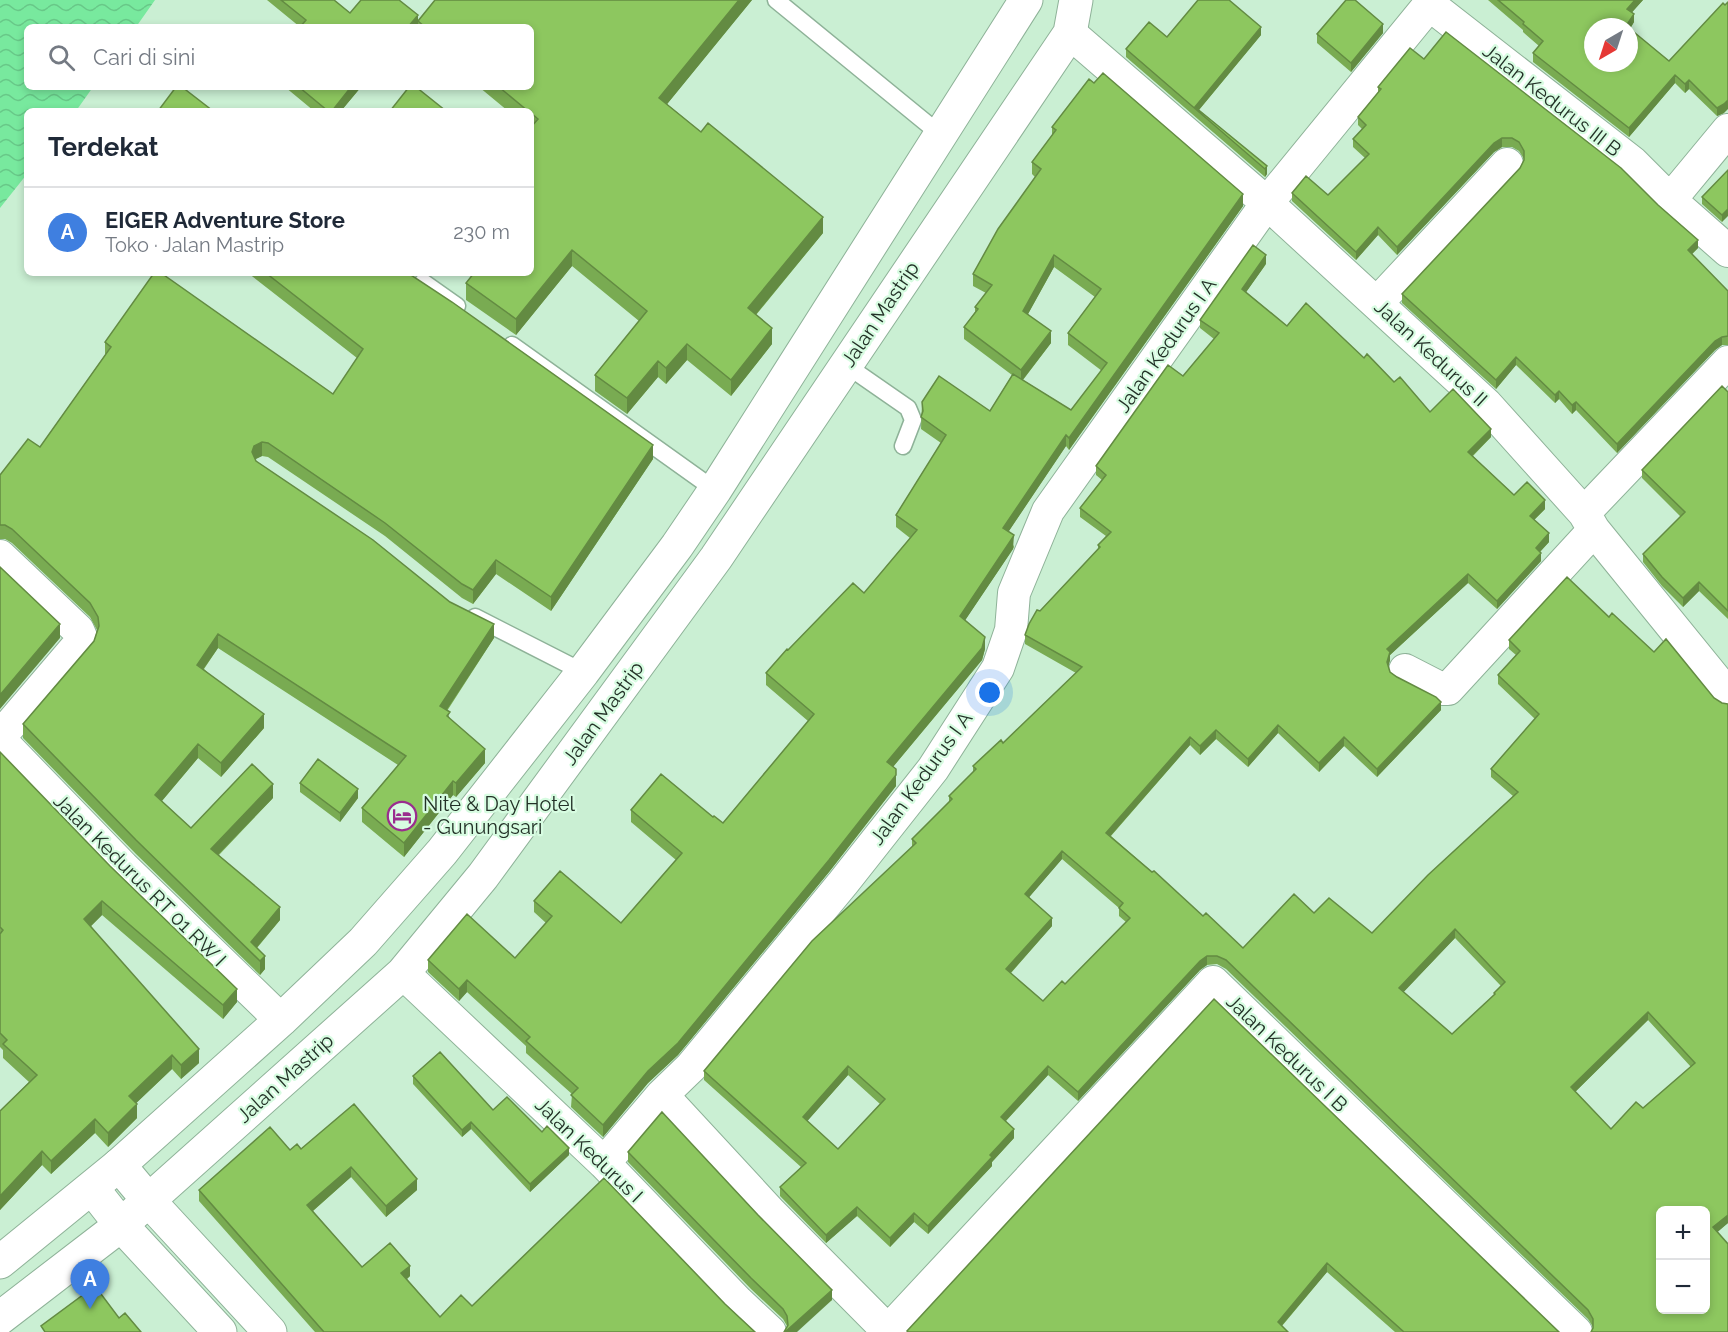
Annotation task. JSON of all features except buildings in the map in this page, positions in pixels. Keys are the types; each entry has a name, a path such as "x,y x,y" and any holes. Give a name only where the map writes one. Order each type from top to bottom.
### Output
{"main road":[{"name":"Jalan Mastrip","path":"0,1262 119,1165 281,1020 363,942 442,852 583,672 677,546 715,490 1026,0"},
{"name":"Jalan Mastrip","path":"0,1318 121,1225 404,973 483,876 716,558 1070,33 1076,0"},
{"path":"119,1165 149,1201 270,1332"},
{"path":"92,1188 121,1225 220,1332"}],"street":[{"name":"Jalan Kedurus III B","path":"1432,3 1633,164 1728,251"},
{"path":"1267,203 1432,3"},
{"name":"Jalan Kedurus II","path":"1070,33 1267,203 1486,404 1589,522 1728,695"},
{"path":"1670,200 1728,130"},
{"path":"1377,303 1507,164"},
{"name":"Jalan Kedurus I A","path":"604,1163 662,1095 691,1067 843,883 933,769 998,668 1011,630 1014,593 1048,512 1267,203"},
{"path":"1405,670 1442,689 1448,689 1589,522 1728,363"},
{"path":"0,556 78,630 81,637 80,643 0,739"},
{"name":"Jalan Kedurus RT 01 RW I","path":"0,739 131,874 281,1020"},
{"name":"Jalan Kedurus I","path":"404,973 604,1163 770,1332"},
{"name":"Jalan Kedurus I B","path":"887,1332 1213,982 1576,1332"},
{"path":"662,1095 771,1213 887,1332"}],"lane":[{"path":"776,0 941,135"},
{"path":"423,282 472,316"},
{"path":"501,337 715,490"},
{"path":"846,365 908,408 913,420 903,446"},
{"path":"456,607 583,672"}],"water":[{"path":"0,0 155,0 138,24 24,24 24,90 91,90 78,108 24,108 24,178 0,208"}],"place":[{"name":"Nite & Day Hotel - Gunungsari","path":"402,816"},
{"name":"EIGER Adventure Store","path":"90,1309"}]}
